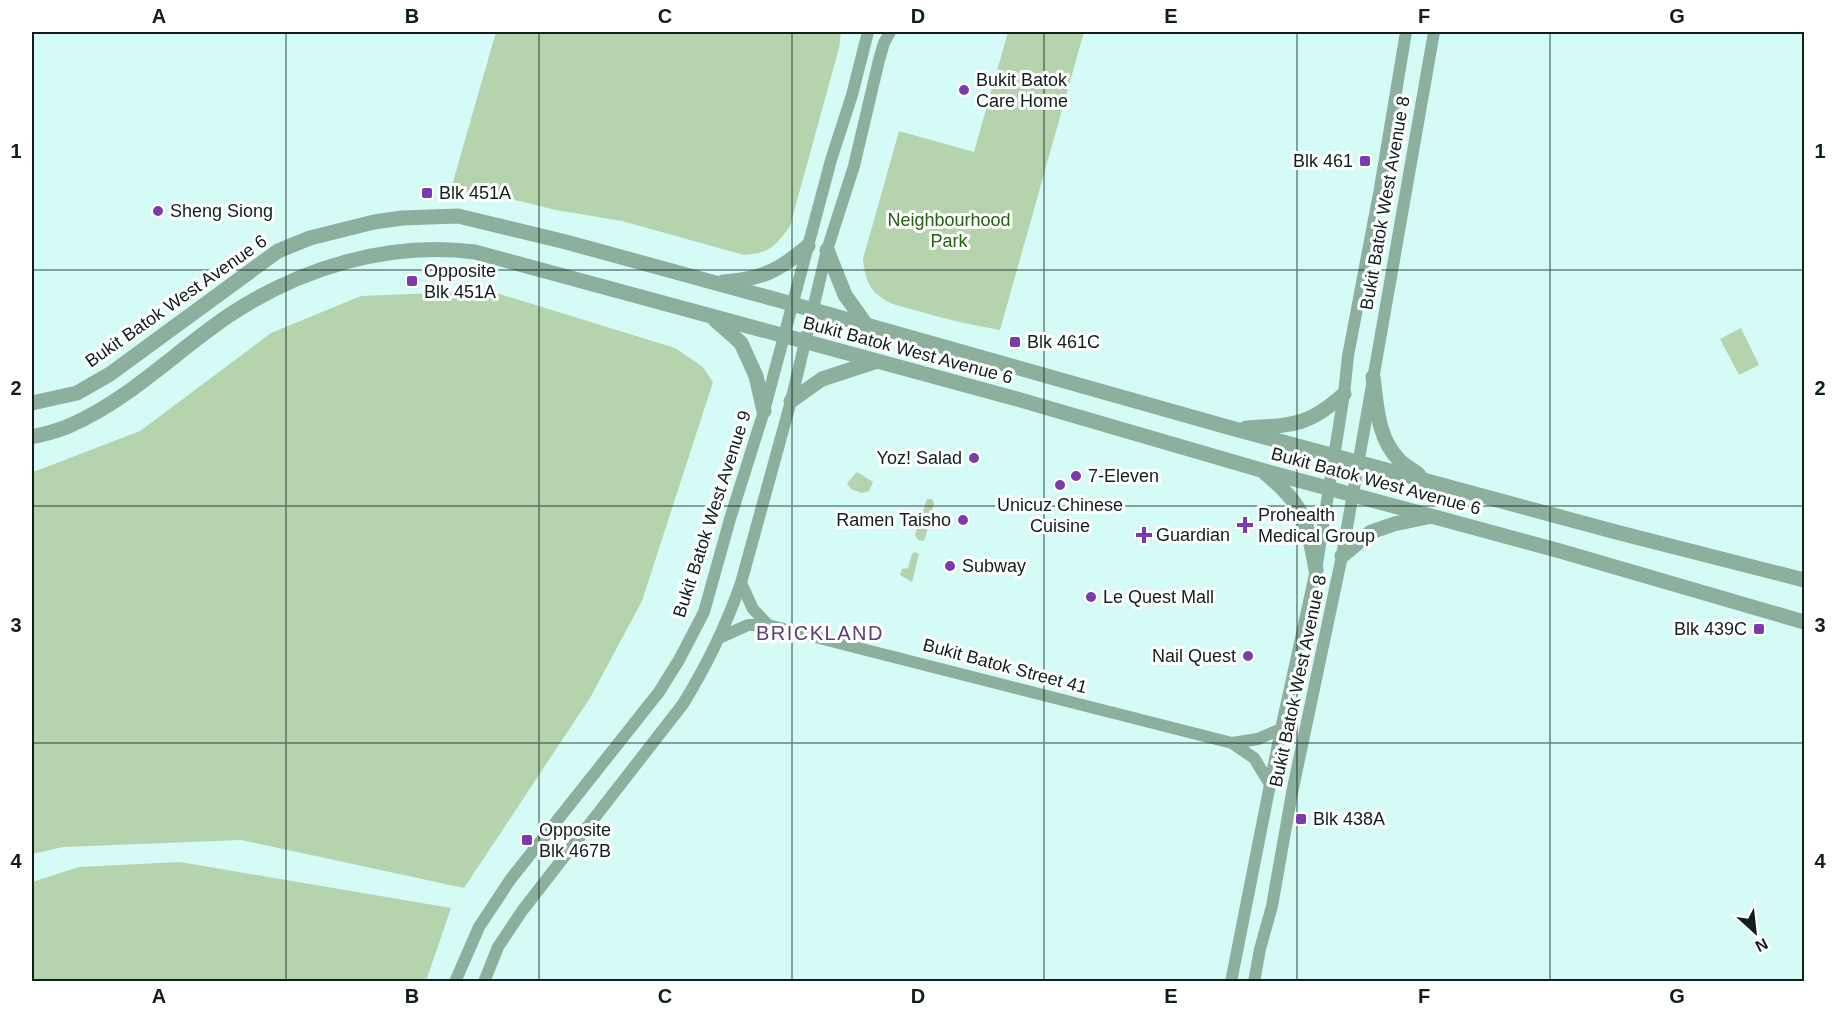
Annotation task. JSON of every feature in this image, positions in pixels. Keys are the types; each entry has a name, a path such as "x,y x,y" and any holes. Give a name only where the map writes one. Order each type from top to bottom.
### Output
{"street":[{"name":"Bukit Batok West Avenue 9","path":"455,981 479,927 510,880 659,692 704,612 764,411 831,160 852,95 868,32"},
{"path":"484,981 498,947 508,931 683,704 702,673 719,638 741,583 791,401 827,250 854,166 879,60 890,32"},
{"name":"Bukit Batok West Avenue 8","path":"1231,981 1281,729 1316,570 1348,356 1380,188 1406,32"},
{"name":"Bukit Batok West Avenue 8","path":"1254,981 1272,906 1292,793 1342,556 1434,32"},
{"name":"Bukit Batok West Avenue 6","path":"32,403 77,393 110,374 278,251 310,238 374,222 402,218 458,216 566,242 1231,428 1616,532 1804,580"},
{"path":"714,283 749,280 763,276 786,264 808,246"},
{"name":"Bukit Batok West Avenue 6","path":"32,437 70,426 114,401 137,387 229,316 291,280 322,268 381,254 451,249 475,252 877,361 1329,489 1560,551 1804,622"},
{"path":"827,250 845,295 867,326"},
{"path":"710,316 741,343 756,376 764,411"},
{"path":"791,401 822,379 877,361"},
{"path":"1373,377 1379,421 1387,443 1400,461 1425,480"},
{"path":"1231,428 1299,423 1315,416 1344,394"},
{"path":"1261,470 1286,490 1299,507 1310,538 1316,570"},
{"path":"1342,556 1371,532 1430,516"},
{"path":"741,583 753,609 768,625"},
{"name":"Bukit Batok Street 41","path":"719,638 748,625 768,625 1232,743 1254,758 1270,784"},
{"name":"Bukit Batok Street 41","path":"1232,743 1258,739 1281,729"}],"green space":[{"path":"496,32 841,32 839,48 790,226 771,248 760,253 744,255 622,221 451,189"},
{"name":"Neighbourhood Park","path":"1008,32 1084,32 1000,330 938,317 888,302 869,284 863,259 899,131 974,152"},
{"path":"490,291 675,348 703,367 713,382 642,601 590,698 464,888 241,840 63,847 32,854 32,471 140,431 271,333 361,296"},
{"path":"1741,328 1759,365 1739,375 1720,339"},
{"path":"857,472 873,482 869,491 862,493 851,489 847,483"},
{"path":"927,499 932,499 934,503 923,541 918,540 915,535"},
{"path":"915,552 919,554 912,582 900,575 902,569 908,568 912,554"},
{"path":"180,862 451,908 426,981 32,981 32,882 79,867"}],"place":[{"name":"Bukit Batok Care Home","path":"964,90"},
{"name":"Blk 461","path":"1365,161"},
{"name":"Blk 451A","path":"427,193"},
{"name":"Sheng Siong","path":"158,211"},
{"name":"Opposite Blk 451A","path":"412,281"},
{"name":"Blk 461C","path":"1015,342"},
{"name":"Yoz! Salad","path":"974,458"},
{"name":"7-Eleven","path":"1076,476"},
{"name":"Unicuz Chinese Cuisine","path":"1060,485"},
{"name":"Ramen Taisho","path":"963,520"},
{"name":"Prohealth Medical Group","path":"1245,525"},
{"name":"Guardian","path":"1144,535"},
{"name":"Subway","path":"950,566"},
{"name":"Le Quest Mall","path":"1091,597"},
{"name":"Blk 439C","path":"1759,629"},
{"name":"Nail Quest","path":"1248,656"},
{"name":"Blk 438A","path":"1301,819"},
{"name":"Opposite Blk 467B","path":"527,840"}],"district":[{"name":"BRICKLAND","path":"820,633"}]}
